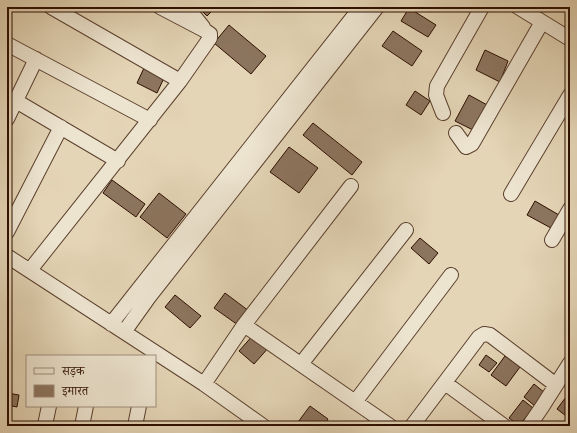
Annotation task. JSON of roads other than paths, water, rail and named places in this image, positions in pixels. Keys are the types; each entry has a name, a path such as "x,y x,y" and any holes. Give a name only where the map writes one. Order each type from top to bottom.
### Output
{"street":[{"path":"52,7 180,81"},
{"path":"160,7 208,32"},
{"path":"30,270 150,120 208,41 210,36 208,32 187,7"},
{"path":"124,332 347,35 360,7"},
{"path":"111,324 347,35 377,7"},
{"path":"443,113 436,95 437,86 482,7"},
{"path":"518,7 570,39"},
{"path":"456,133 466,147 472,144 542,22"},
{"path":"7,44 150,120"},
{"path":"7,119 36,59"},
{"path":"511,194 570,95"},
{"path":"16,101 118,161"},
{"path":"7,232 61,127"},
{"path":"204,384 244,325 351,186"},
{"path":"552,240 570,209"},
{"path":"301,364 406,230"},
{"path":"7,256 124,332 151,353"},
{"path":"355,402 451,275"},
{"path":"244,325 390,426"},
{"path":"412,426 479,337 484,334 490,335 556,385"},
{"path":"156,356 204,384 264,426"},
{"path":"529,426 570,363"},
{"path":"445,383 504,426"},
{"path":"47,426 49,407"},
{"path":"82,426 86,407"},
{"path":"135,426 140,407"}]}
